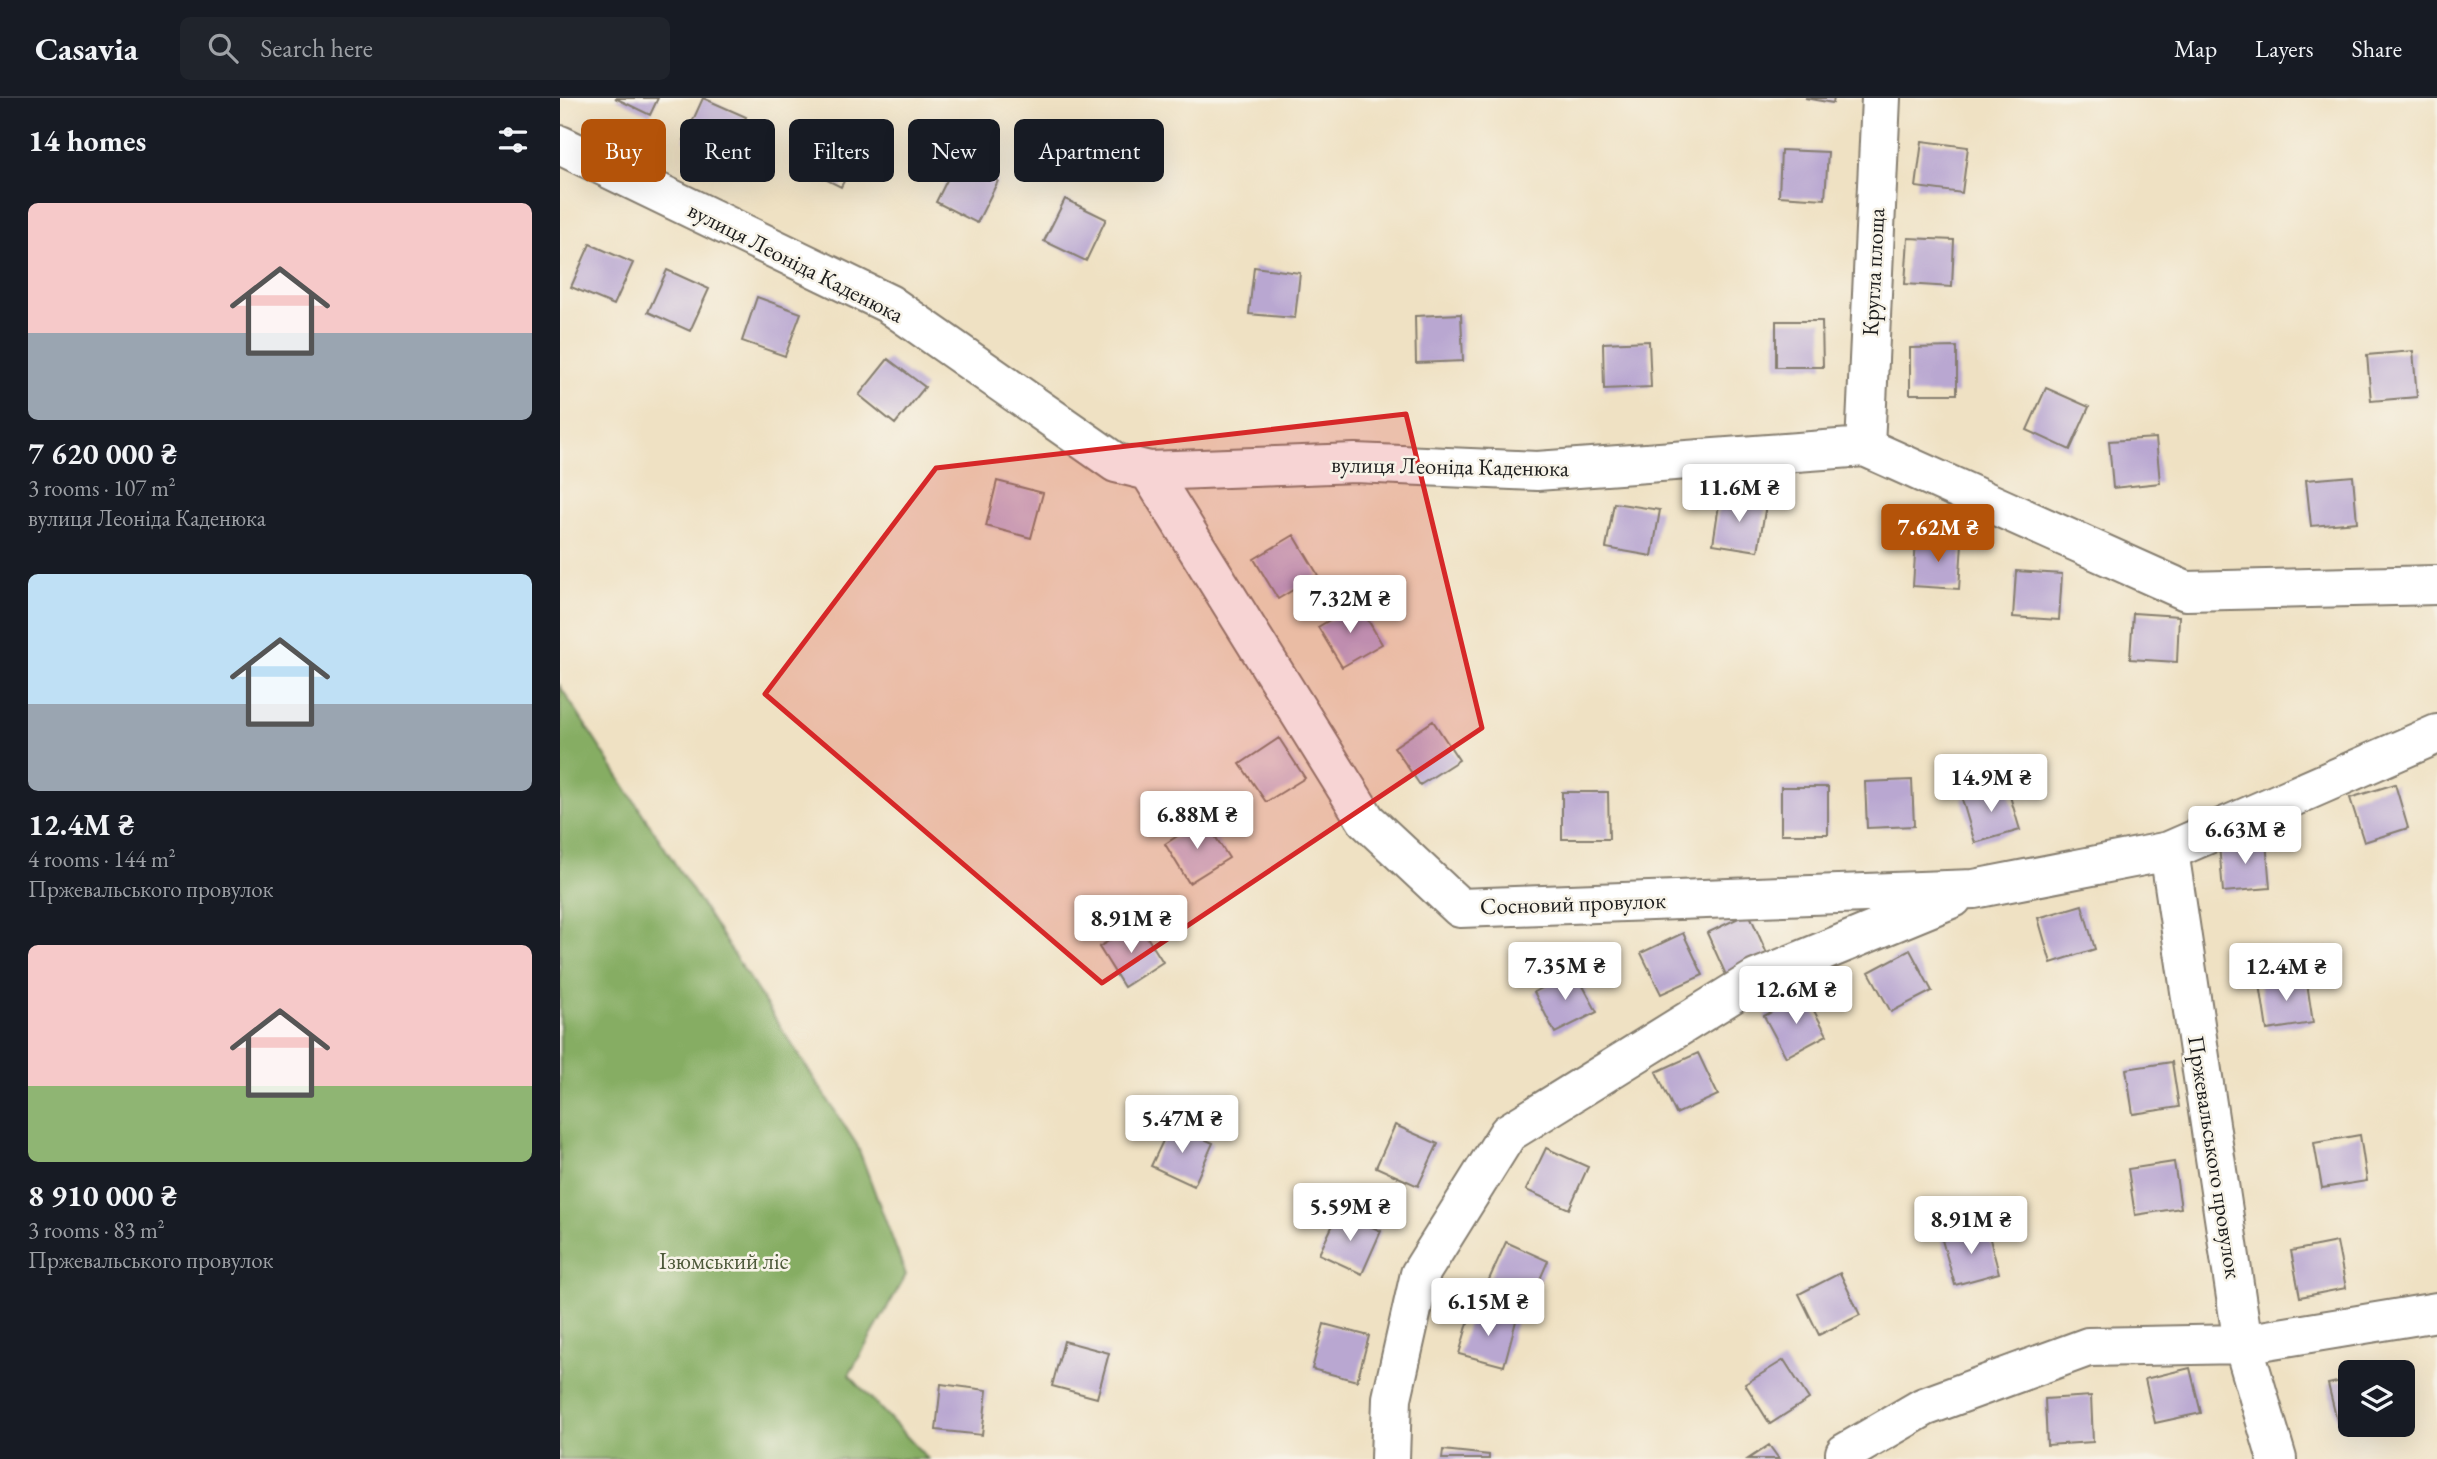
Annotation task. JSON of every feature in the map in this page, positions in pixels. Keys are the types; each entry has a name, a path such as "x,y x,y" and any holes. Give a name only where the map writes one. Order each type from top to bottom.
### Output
{"street":[{"name":"Кругла площа","path":"1865,447 1881,98"},
{"name":"вулиця Леоніда Каденюка","path":"560,145 889,304 1116,463 1149,471 1355,463 1537,471 1865,447 2186,591 2437,585"},
{"name":"Сосновий провулок","path":"1149,471 1366,820 1460,908 1974,889 2169,851"},
{"path":"2169,851 2437,734"},
{"name":"Пржевальського провулок","path":"2169,851 2244,1344 2277,1459"},
{"name":"Сосновий провулок","path":"1390,1459 1392,1398 1420,1274 1508,1133 1756,979 1974,889"},
{"path":"1845,1453 1924,1406 2088,1347 2244,1344 2437,1312"}],"highlighted area":[{"path":"1406,414 1482,728 1102,983 765,694 936,468"}],"green space":[{"name":"Ізюмський ліс","path":"560,686 857,1145 906,1275 849,1375 928,1459 560,1459"}],"building":[{"path":"615,98 658,98 650,115"},
{"path":"703,98 746,117 745,119 694,119"},
{"path":"1805,98 1834,98 1833,103"},
{"path":"1922,141 1968,147 1962,193 1916,187"},
{"path":"1781,150 1828,152 1825,199 1779,196"},
{"path":"831,182 844,182 841,187"},
{"path":"946,182 998,182 977,223 936,202"},
{"path":"1065,199 1106,219 1086,261 1044,241"},
{"path":"1908,238 1954,240 1952,287 1905,284"},
{"path":"590,244 633,263 614,305 571,287"},
{"path":"1254,267 1300,273 1295,318 1249,314"},
{"path":"667,270 709,289 690,331 648,312"},
{"path":"757,297 801,313 785,356 742,341"},
{"path":"1461,314 1463,361 1416,363 1415,316"},
{"path":"1776,321 1822,321 1823,367 1776,367"},
{"path":"1649,341 1651,387 1604,389 1603,343"},
{"path":"1957,347 1957,394 1910,394 1910,348"},
{"path":"2413,351 2417,397 2371,401 2367,355"},
{"path":"888,359 925,387 895,424 859,395"},
{"path":"2046,388 2089,407 2070,450 2027,430"},
{"path":"2156,438 2160,483 2113,488 2109,441"},
{"path":"2353,476 2357,522 2311,526 2306,480"},
{"path":"997,481 1043,493 1031,538 986,526"},
{"path":"1720,498 1766,505 1758,551 1713,544"},
{"path":"1614,503 1660,510 1652,556 1606,548"},
{"path":"1294,535 1318,575 1278,599 1254,559"},
{"path":"1916,540 1962,543 1959,589 1913,586"},
{"path":"2016,571 2062,574 2059,620 2013,617"},
{"path":"1358,603 1382,644 1342,667 1318,627"},
{"path":"2133,613 2179,616 2177,662 2130,659"},
{"path":"1433,721 1459,760 1420,785 1394,747"},
{"path":"1279,738 1305,778 1266,802 1240,764"},
{"path":"1912,780 1914,826 1867,828 1865,782"},
{"path":"2395,784 2408,828 2364,842 2350,798"},
{"path":"2007,786 2020,830 1975,843 1962,799"},
{"path":"1781,787 1828,787 1828,834 1781,834"},
{"path":"1562,792 1608,792 1609,839 1562,839"},
{"path":"1204,819 1229,858 1189,883 1165,844"},
{"path":"2266,841 2270,888 2223,892 2219,845"},
{"path":"2082,905 2095,949 2051,963 2038,918"},
{"path":"1749,913 1768,956 1726,975 1707,933"},
{"path":"1138,923 1163,962 1124,987 1099,947"},
{"path":"1683,933 1703,975 1661,994 1641,953"},
{"path":"1910,950 1932,991 1891,1012 1869,972"},
{"path":"1575,971 1597,1012 1555,1033 1534,992"},
{"path":"2306,977 2313,1023 2267,1030 2260,984"},
{"path":"1805,994 1827,1035 1786,1057 1764,1016"},
{"path":"1698,1053 1718,1095 1676,1114 1656,1072"},
{"path":"2172,1062 2179,1107 2133,1114 2126,1069"},
{"path":"1171,1124 1213,1143 1194,1186 1151,1166"},
{"path":"1395,1125 1438,1144 1418,1186 1376,1167"},
{"path":"2360,1135 2367,1181 2322,1188 2314,1143"},
{"path":"1546,1148 1588,1167 1569,1209 1526,1190"},
{"path":"2174,1162 2181,1208 2135,1215 2128,1169"},
{"path":"1339,1212 1381,1231 1362,1274 1319,1254"},
{"path":"1987,1228 1999,1273 1955,1285 1942,1240"},
{"path":"1506,1242 1548,1261 1529,1304 1487,1284"},
{"path":"2337,1242 2346,1288 2300,1297 2291,1251"},
{"path":"1840,1273 1860,1315 1819,1335 1799,1294"},
{"path":"1472,1309 1516,1321 1504,1366 1459,1354"},
{"path":"1324,1324 1369,1336 1357,1381 1312,1369"},
{"path":"1064,1341 1109,1353 1097,1398 1052,1386"},
{"path":"1784,1360 1809,1399 1770,1424 1745,1384"},
{"path":"2190,1368 2201,1413 2155,1423 2145,1379"},
{"path":"2338,1382 2338,1425 2328,1384"},
{"path":"941,1384 987,1390 982,1435 936,1430"},
{"path":"2091,1396 2093,1442 2047,1445 2045,1399"},
{"path":"1769,1445 1779,1459 1748,1459"},
{"path":"1443,1450 1489,1455 1489,1459 1442,1459"}]}
